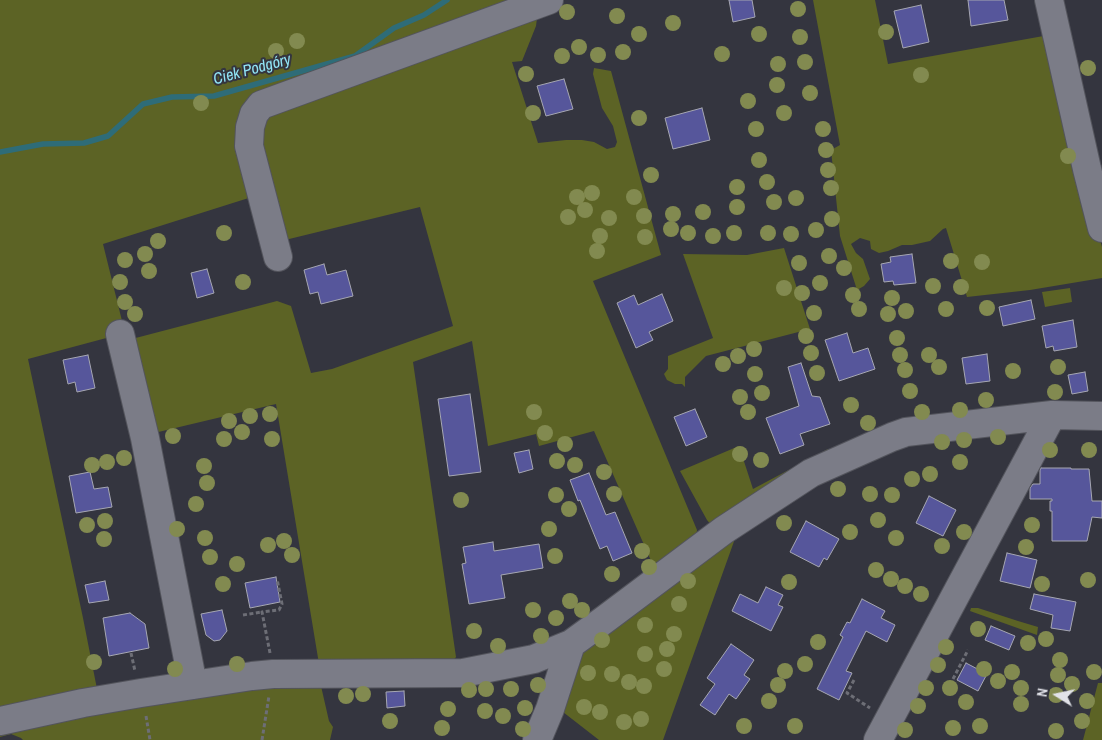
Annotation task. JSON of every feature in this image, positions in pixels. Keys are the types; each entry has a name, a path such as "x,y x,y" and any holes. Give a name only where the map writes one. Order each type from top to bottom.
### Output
{"street":[{"path":"278,257 250,146 250,127 254,114 261,105 549,0"},
{"path":"1054,2 1087,169 1102,228"},
{"path":"120,334 145,438 193,685"},
{"path":"0,721 97,701 252,676 272,666 463,673 534,659 571,644 724,530 811,473 906,432 1052,415 1102,416"},
{"path":"878,740 1052,415"},
{"path":"537,740 550,708 571,644"}],"path":[{"path":"243,615 279,610 282,604 277,578"},
{"path":"262,612 272,666 262,740"},
{"path":"953,679 968,650"},
{"path":"854,680 847,693 871,709"}],"green space":[{"path":"0,0 559,0 546,4 538,10 536,26 522,61 512,62 538,143 582,140 594,142 607,149 615,147 617,142 613,126 602,108 593,74 594,68 611,71 661,255 593,281 697,530 695,544 656,572 594,431 539,446 536,434 488,446 472,341 413,362 456,657 451,664 319,664 276,404 150,434 128,340 277,301 291,306 311,373 332,369 453,326 420,207 281,241 256,147 260,118 277,104 370,72 366,59 262,100 248,108 241,128 243,150 255,196 103,244 125,333 28,359 98,694 0,714"},
{"path":"813,0 875,0 888,64 1049,35 1102,247 1102,278 1030,290 967,297 946,228 930,241 902,245 879,253 871,249 870,241 860,238 851,244 856,253 863,259 870,279 857,290 840,236 831,150 840,145"},
{"path":"784,248 810,329 706,356 685,377 685,387 682,384 675,384 667,380 664,374 668,369 668,356 713,338 683,254 747,255"},
{"path":"1070,288 1072,302 1045,307 1042,292"},
{"path":"739,446 753,489 828,449 829,458 712,526 680,471"},
{"path":"737,533 663,740 599,740 563,712 576,652"},
{"path":"971,608 978,608 1038,627 1037,635 970,611"},
{"path":"256,682 321,686 329,721 333,727 330,740 23,740 11,734 0,737 0,725"},
{"path":"1098,683 1102,683 1102,740 1083,740"}],"building":[{"path":"729,0 752,0 755,17 733,22"},
{"path":"968,0 1004,0 1008,20 971,26"},
{"path":"921,5 929,42 903,48 894,11"},
{"path":"564,79 573,109 546,116 537,86"},
{"path":"702,108 710,140 673,149 665,118"},
{"path":"912,254 916,283 894,285 893,281 884,282 881,264 891,262 890,257"},
{"path":"324,264 327,275 346,270 353,296 321,304 318,292 310,294 304,270"},
{"path":"207,269 214,293 197,298 191,273"},
{"path":"662,294 673,321 649,332 653,340 636,348 617,303 634,295 638,305"},
{"path":"1031,300 1035,319 1003,326 999,307"},
{"path":"1073,320 1077,347 1054,351 1053,346 1046,348 1042,326"},
{"path":"847,333 853,353 868,348 875,369 839,381 825,340"},
{"path":"987,354 990,381 966,384 962,358"},
{"path":"88,355 95,388 77,392 75,382 68,384 63,360"},
{"path":"801,363 812,396 820,397 830,424 800,434 804,445 780,454 766,418 799,406 788,367"},
{"path":"1085,372 1088,391 1072,394 1068,375"},
{"path":"470,394 481,472 449,476 438,399"},
{"path":"695,409 707,437 686,446 674,417"},
{"path":"529,450 533,469 519,473 514,453"},
{"path":"1041,468 1089,469 1092,501 1102,501 1102,518 1092,517 1087,541 1052,541 1050,501 1052,499 1030,499 1030,488 1033,484 1040,484"},
{"path":"90,472 94,489 108,487 112,507 76,513 69,476"},
{"path":"589,473 606,515 615,512 632,553 613,561 607,546 600,549 570,480"},
{"path":"929,496 956,510 943,536 916,523"},
{"path":"806,521 839,539 827,560 824,558 819,567 790,552"},
{"path":"493,542 494,551 539,544 543,568 501,575 505,598 469,604 462,564 466,563 463,547"},
{"path":"1007,553 1037,560 1030,588 1000,581"},
{"path":"276,577 280,602 250,608 245,583"},
{"path":"105,581 109,600 89,603 85,585"},
{"path":"766,587 783,595 778,605 783,607 771,631 732,611 740,594 758,603"},
{"path":"1034,594 1076,602 1070,631 1051,628 1053,615 1030,609"},
{"path":"862,599 885,611 881,618 895,625 887,642 866,631 846,671 852,673 839,700 817,689 843,637 840,635 847,622 850,623"},
{"path":"222,610 227,631 220,640 214,641 206,635 201,614"},
{"path":"130,613 145,624 149,648 109,656 103,618"},
{"path":"991,626 1015,636 1009,650 985,640"},
{"path":"731,644 754,660 744,675 750,679 736,699 729,694 715,715 700,705 715,684 707,678"},
{"path":"966,663 987,674 978,691 957,680"},
{"path":"404,691 405,706 387,708 386,692"}],"waterway":[{"name":"Ciek Podgóry","path":"0,152 43,144 84,143 108,136 143,104 172,97 214,96 355,56 394,28 424,15 447,0"}]}
